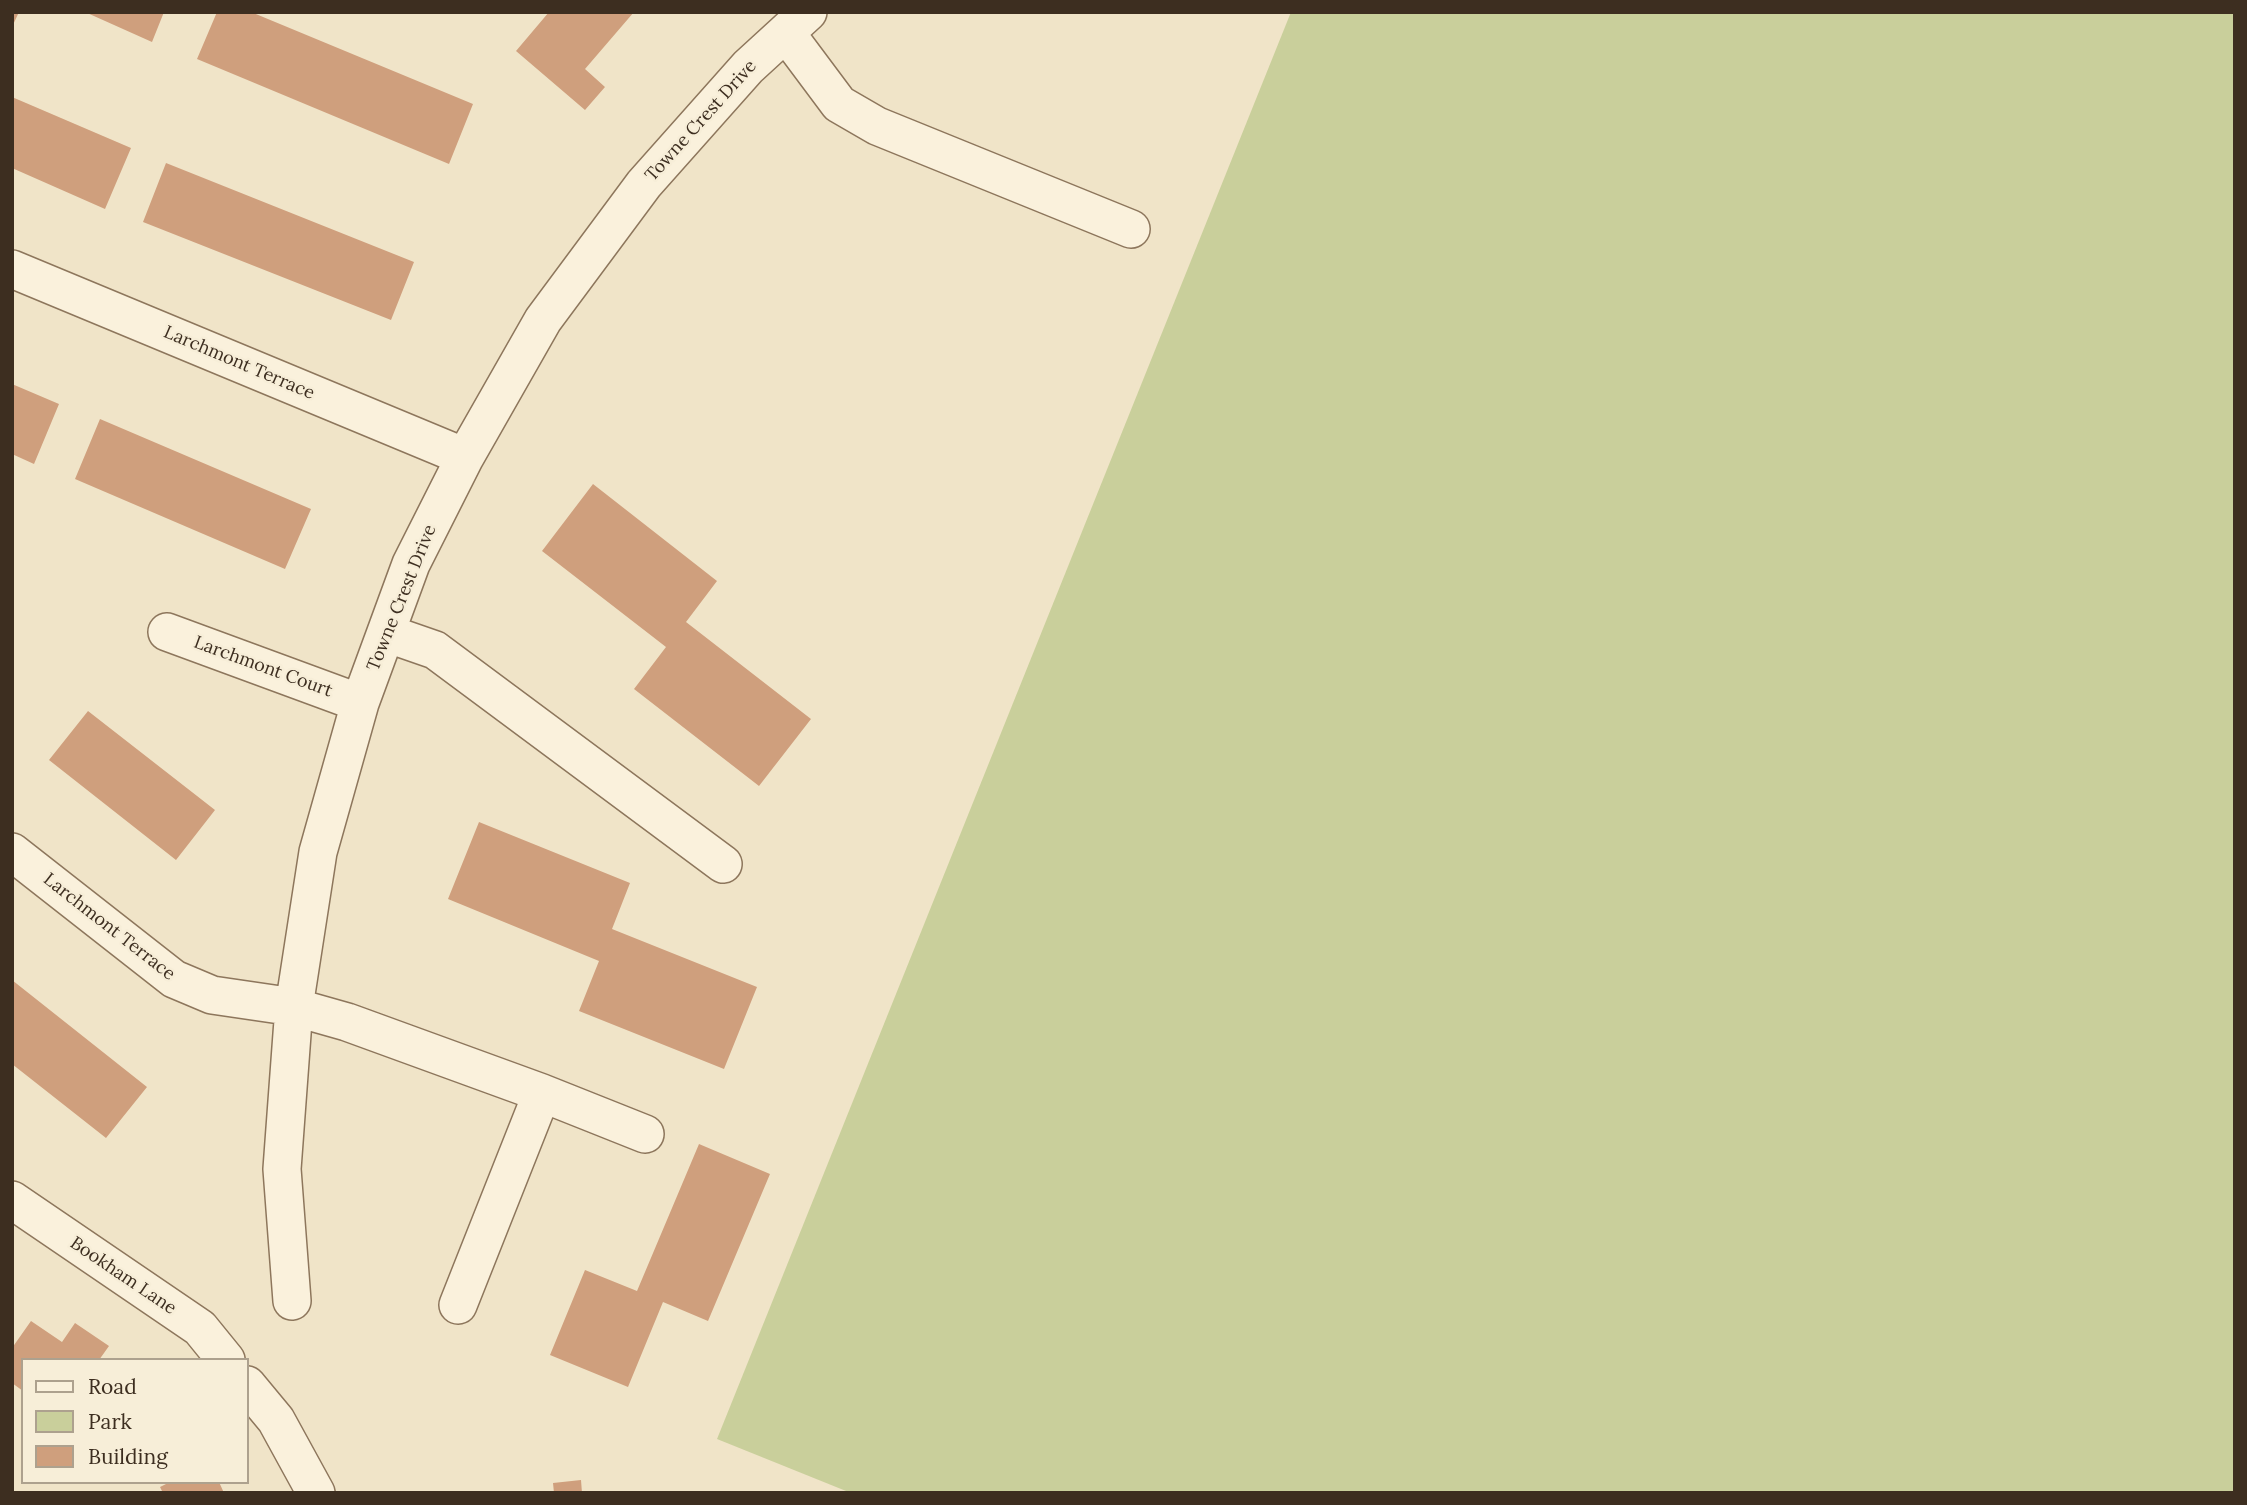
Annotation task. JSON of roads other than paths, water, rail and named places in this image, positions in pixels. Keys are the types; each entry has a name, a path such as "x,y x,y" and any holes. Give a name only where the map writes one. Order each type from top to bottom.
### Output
{"street":[{"path":"797,22 839,104 877,126 1131,229"},
{"name":"Towne Crest Drive","path":"292,1301 282,1169 294,1007 318,852 359,703 411,564 465,457 543,320 636,195 748,67 797,22"},
{"name":"Larchmont Terrace","path":"12,269 465,457"},
{"name":"Larchmont Court","path":"167,632 359,703"},
{"path":"386,633 435,650 723,864"},
{"name":"Larchmont Terrace","path":"12,852 174,979 212,995 294,1007 347,1022 542,1093 645,1134"},
{"path":"458,1305 542,1093"},
{"name":"Bookham Lane","path":"12,1200 200,1328 224,1358"},
{"path":"248,1386 276,1420 316,1493"}]}
